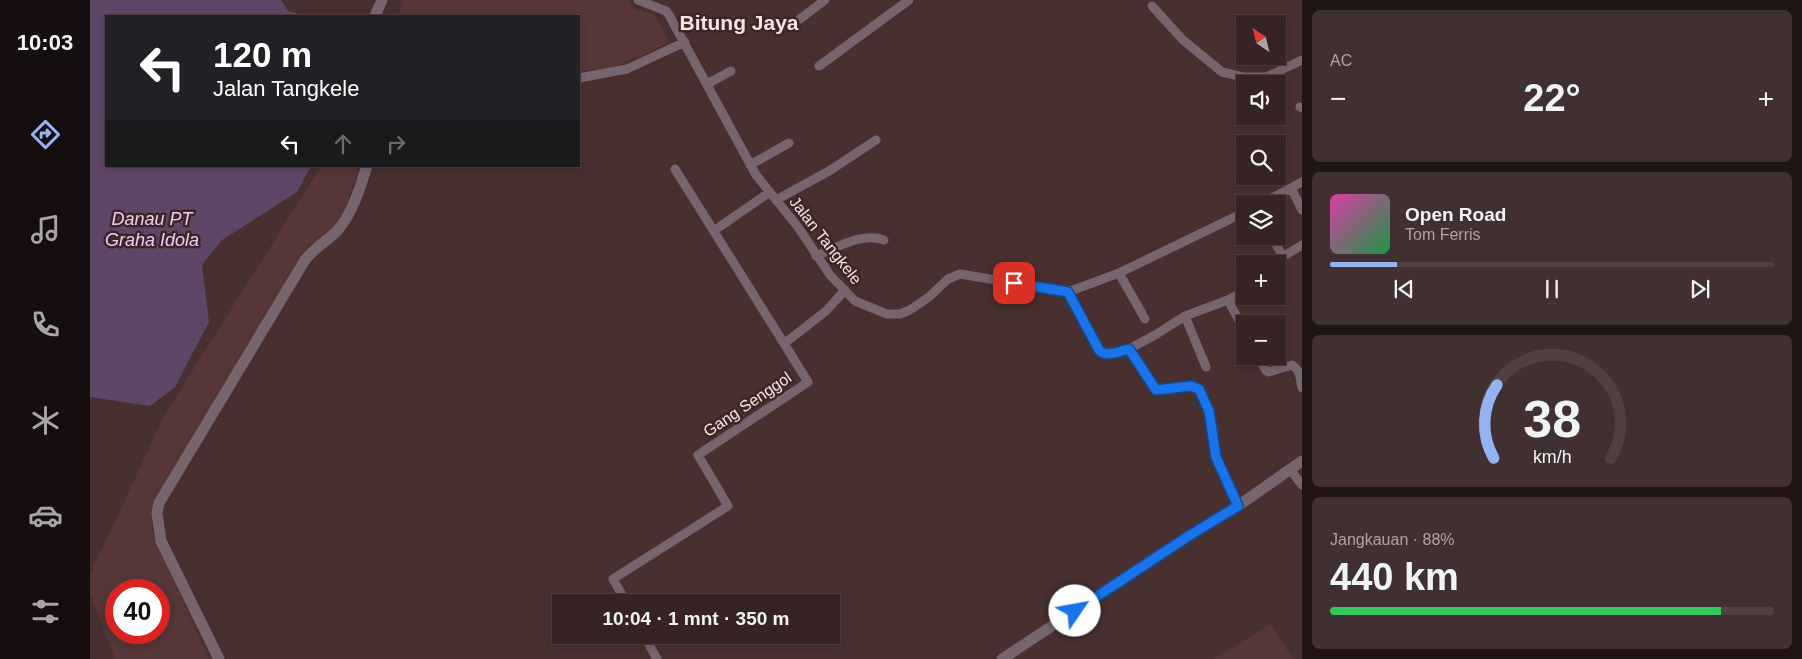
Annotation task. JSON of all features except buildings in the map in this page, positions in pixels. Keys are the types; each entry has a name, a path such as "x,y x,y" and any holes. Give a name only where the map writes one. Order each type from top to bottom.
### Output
{"street":[{"path":"375,15 382,0"},
{"name":"Jalan Tangkele","path":"638,0 666,11 750,165 798,227 830,275 855,301 887,314 900,314 910,310 929,297 948,279 960,274 1068,292"},
{"path":"800,19 825,0"},
{"path":"819,66 909,0"},
{"path":"1152,6 1183,40 1222,72 1243,77 1266,77 1302,60"},
{"path":"580,78 627,69 684,42"},
{"path":"707,84 731,71"},
{"path":"776,200 829,171 876,140"},
{"path":"750,165 789,143"},
{"path":"220,659 161,541 157,513 159,503 304,260 343,223 361,185 367,167"},
{"name":"Gang Senggol","path":"621,594 613,579 728,506 698,455 808,382 675,168"},
{"path":"1278,195 1302,182"},
{"path":"1291,188 1302,210"},
{"path":"714,230 770,192"},
{"path":"1236,216 1118,273 1068,292 1102,354 1129,349 1185,316 1236,295"},
{"path":"816,256 869,237 884,240"},
{"path":"1285,255 1302,245"},
{"path":"1118,273 1145,319"},
{"path":"785,343 826,311 845,290"},
{"path":"1228,300 1236,315"},
{"path":"1185,316 1206,367"},
{"path":"1129,349 1156,390 1191,386 1199,389 1209,411 1216,457 1238,506"},
{"path":"1263,365 1266,371 1269,372 1292,365 1300,368 1302,388"},
{"path":"1002,659 1017,655 1187,537 1238,506 1302,461"},
{"path":"1290,470 1302,485"},
{"path":"649,644 657,659"}],"shaded area":[{"path":"404,0 628,0 634,9 652,13 670,41 648,53 611,68 580,71 580,15 399,15"},
{"path":"320,167 360,167 347,203 338,220 317,241 308,245 153,503 152,530 209,659 115,659 109,644 170,644 170,579 105,579 105,633 90,593 90,575 164,416"},
{"path":"1270,624 1293,659 1214,659"}],"water":[{"name":"Danau PT Graha Idola","path":"90,0 281,0 288,11 303,15 105,15 105,167 310,167 297,192 222,240 202,265 209,322 175,387 150,406 90,397"}],"district":[{"name":"Bitung Jaya","path":"739,23"}],"route":[{"path":"1014,283 1068,292 1102,354 1129,349 1156,390 1191,386 1199,389 1209,411 1214,433 1216,457 1238,506 1187,537 1075,611"}]}
